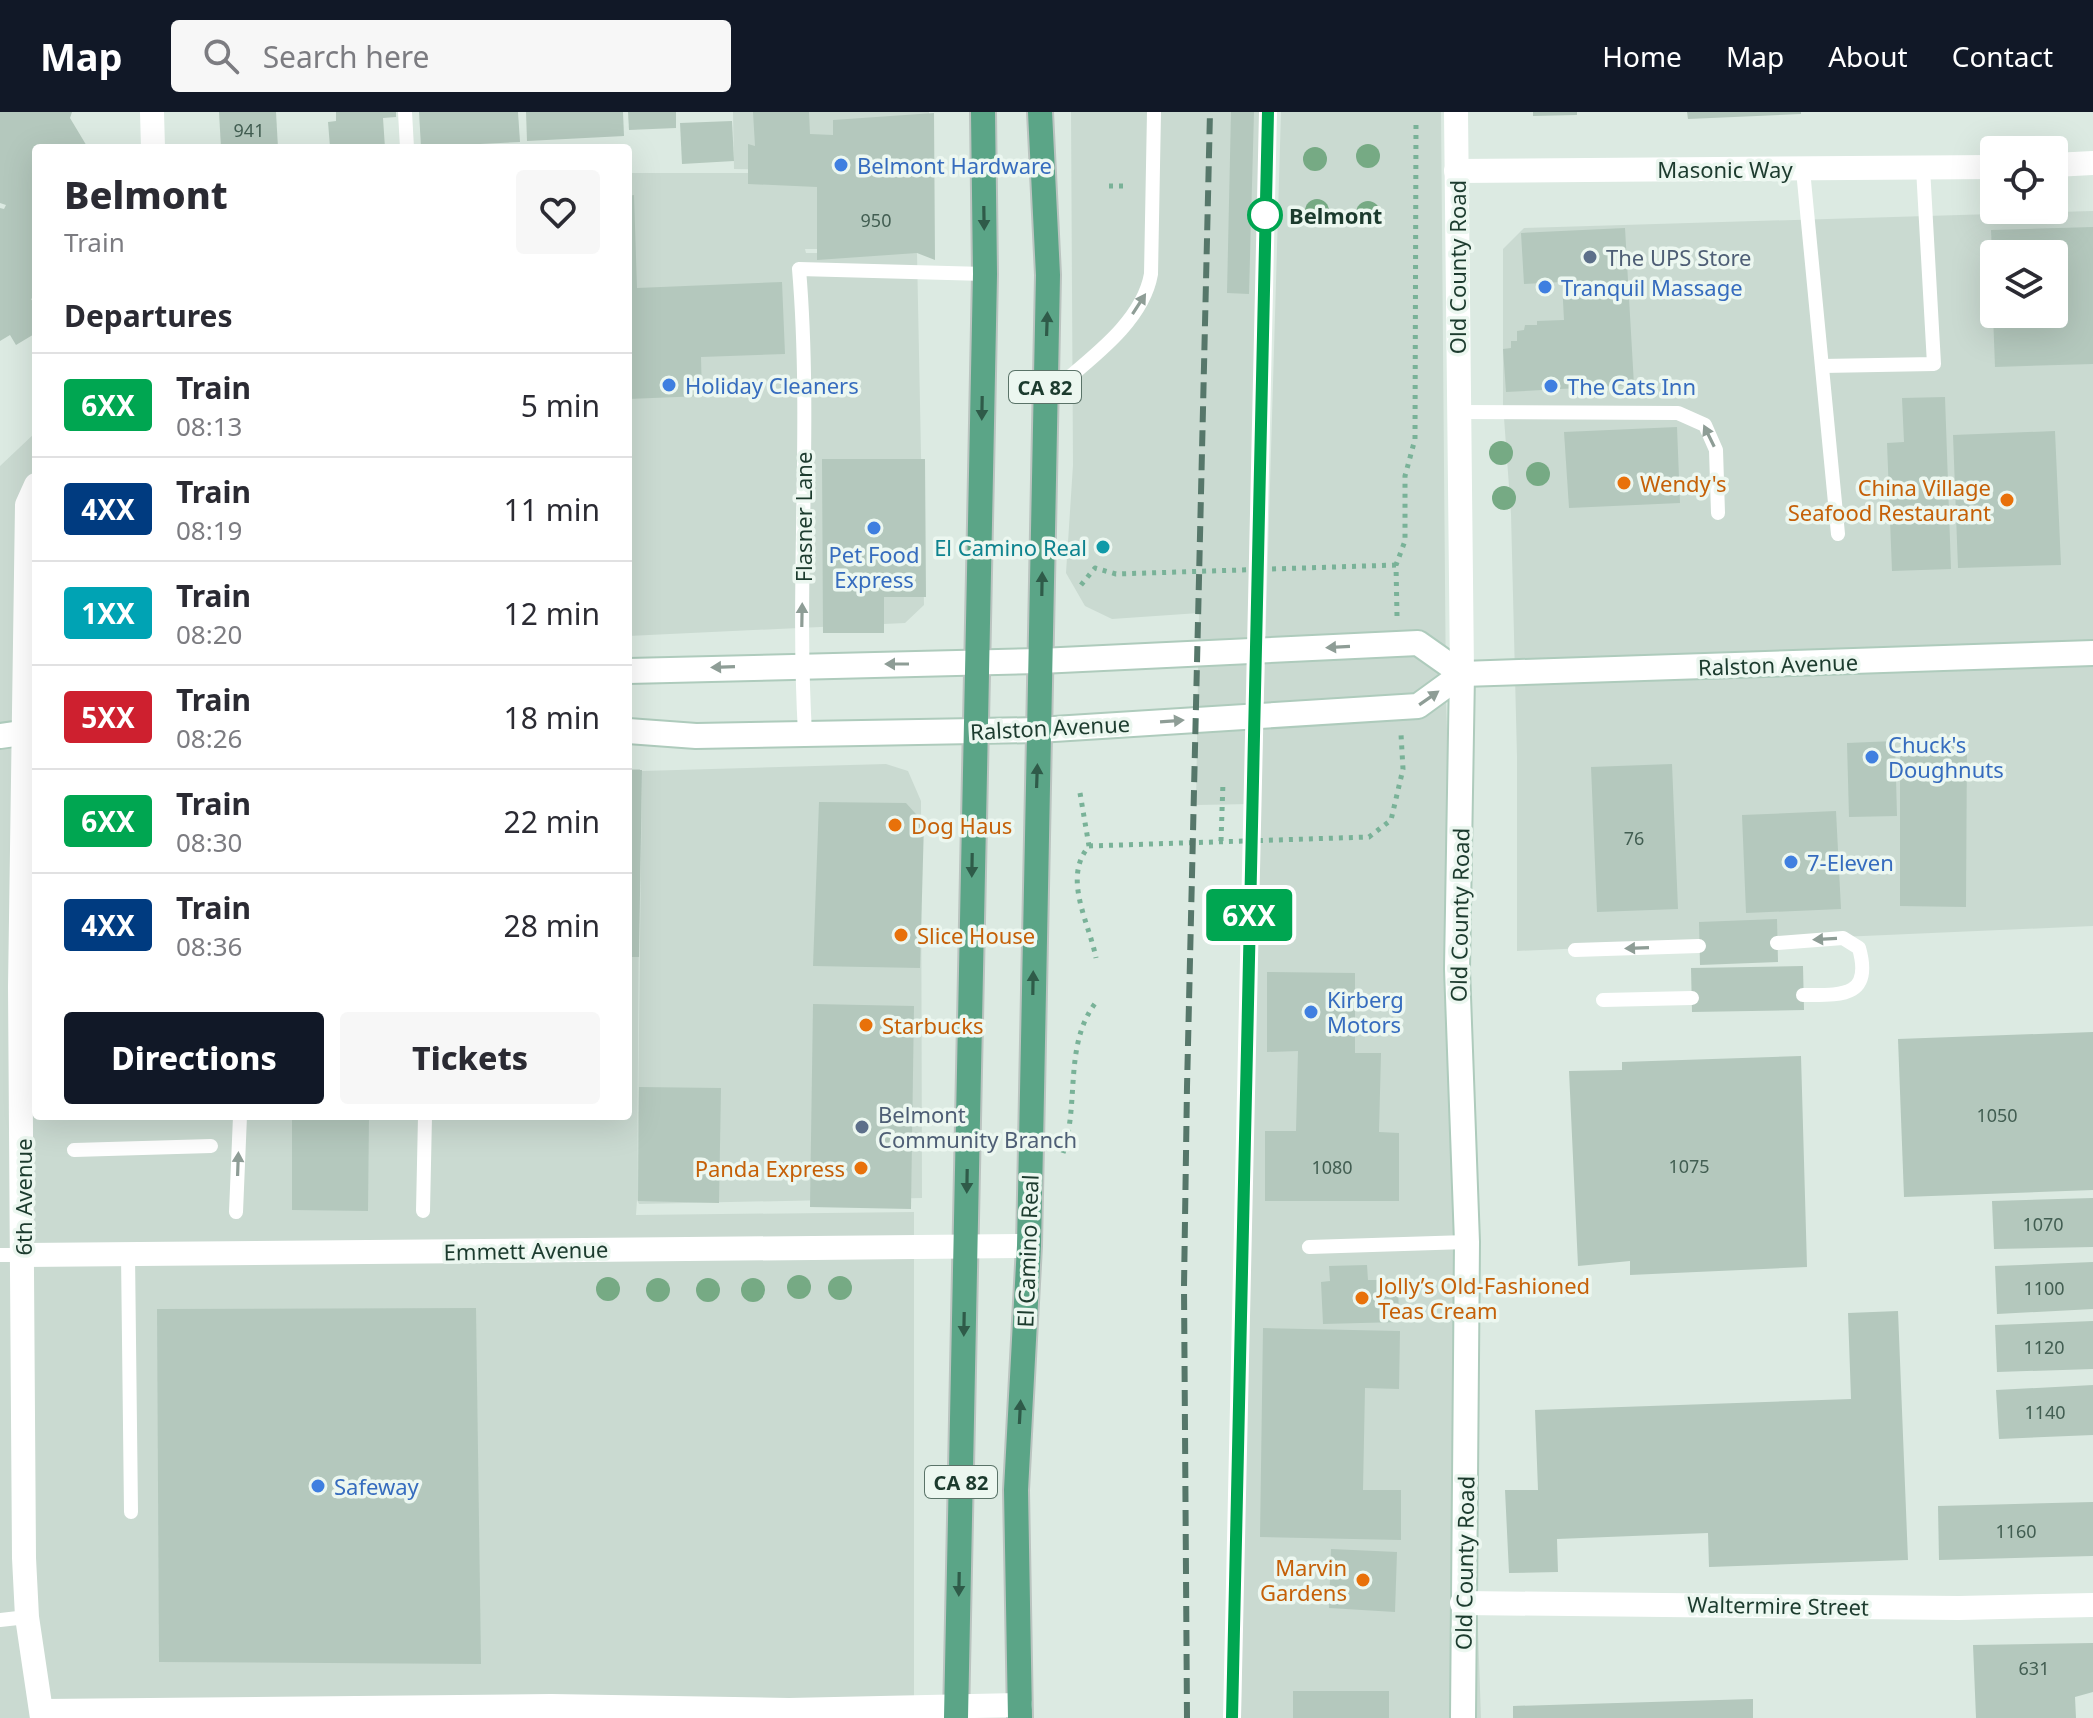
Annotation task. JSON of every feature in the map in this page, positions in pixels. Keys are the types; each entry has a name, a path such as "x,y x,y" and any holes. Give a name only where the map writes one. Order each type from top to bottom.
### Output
{"main road":[{"name":"CA 82","path":"956,1711 985,274 983,112"},
{"name":"El Camino Real","path":"1020,1711 1016,1490 1029,1246 1048,218 1040,112"}],"street":[{"path":"152,112 153,144"},
{"name":"Old County Road","path":"1456,112 1462,674 1457,1016 1467,1242 1463,1718"},
{"path":"2068,164 2093,163"},
{"name":"Masonic Way","path":"1456,171 1980,167"},
{"name":"6th Avenue","path":"32,494 27,505 30,827 20,987 12,1255 27,1617 42,1715"},
{"path":"632,671 801,665 975,664 1418,643 1462,674"},
{"name":"Ralston Avenue","path":"632,731 696,736 1038,730 1418,706 1462,674 2093,653"},
{"path":"0,736 31,731"},
{"name":"Emmett Avenue","path":"12,1255 1029,1246"},
{"name":"Waltermire Street","path":"1462,1603 1959,1608 2093,1605"},
{"path":"42,1715 1020,1711"}],"lane":[{"path":"405,112 407,144"},
{"path":"1044,398 1127,322 1144,299 1151,274 1154,112"},
{"path":"1822,366 1934,364 1923,168"},
{"path":"1803,170 1838,534"},
{"name":"Flasner Lane","path":"805,733 801,665 802,300 799,269 985,274"},
{"path":"1457,412 1678,413 1705,425 1716,450 1718,513"},
{"path":"1777,943 1843,938 1859,948 1865,968 1859,985 1845,995 1803,995"},
{"path":"1575,950 1699,946"},
{"path":"1603,1000 1692,998"},
{"path":"236,1212 240,1120"},
{"path":"423,1211 425,1120"},
{"path":"74,1150 211,1146"},
{"path":"1309,1247 1467,1242"},
{"path":"128,1254 131,1512"},
{"path":"0,1620 27,1617"}],"path":[{"path":"1395,585 1396,565 1405,541 1405,476 1415,439 1416,121"},
{"path":"1109,186 1122,186"},
{"path":"1081,585 1095,568 1116,574 1396,565"},
{"path":"1089,846 1369,837 1391,820 1403,769"},
{"path":"1221,841 1223,782"},
{"path":"1080,793 1089,846 1078,862 1080,906 1096,958"},
{"path":"1058,1166 1073,1113 1077,1039 1084,1016 1097,1001"}],"shaded area":[{"path":"733,112 929,112 926,249 805,249 806,253 917,253 924,605 905,623 632,636 632,173 807,173 807,170 734,169"},
{"path":"1071,112 1268,112 1252,804 1196,805 1199,613 1112,619 1085,606 1066,573 1073,465"},
{"path":"1281,112 1441,112 1446,699 1481,1718 1241,1718 1245,1334"},
{"path":"2093,211 2093,926 1517,951 1517,757 1511,514 1503,404 1503,249 1524,228 1980,214 1980,224 2068,224 2068,212"},
{"path":"32,436 32,1120 632,1120 632,769 640,769 636,1215 914,1212 914,1718 0,1718 0,466"},
{"path":"886,764 908,771 921,801 922,1198 639,1204 642,771"}],"building":[{"path":"0,112 72,112 70,118 86,144 32,144 32,335 16,345 10,335 0,341 0,208 4,209 6,205 0,203"},
{"path":"219,112 276,112 278,144 221,144"},
{"path":"336,112 396,112 396,117 383,118 385,144 330,144 328,122 336,121"},
{"path":"419,112 518,112 520,142 421,144"},
{"path":"526,112 623,112 624,136 527,141"},
{"path":"628,112 676,112 676,128 629,130"},
{"path":"753,112 809,112 810,134 833,135 833,120 934,113 935,260 917,253 817,260 817,187 748,184 748,144 755,146"},
{"path":"1231,112 1254,112 1249,294 1227,293"},
{"path":"1533,112 1577,112 1577,115 1533,116"},
{"path":"1687,112 1801,112 1801,114 1688,119"},
{"path":"732,121 734,161 682,164 680,123"},
{"path":"632,195 637,288 782,282 785,354 701,357 702,396 632,399"},
{"path":"2093,227 2093,364 1995,367 1994,328 2068,328 2068,240 1991,240 1991,230"},
{"path":"1625,228 1634,385 1506,392 1503,349 1511,348 1511,341 1517,341 1517,331 1524,330 1525,325 1537,325 1537,321 1564,320 1562,282 1524,284 1521,233"},
{"path":"1945,397 1951,569 1892,571 1887,443 1904,442 1902,398"},
{"name":"Wendy's","path":"1677,427 1680,503 1569,508 1564,432"},
{"name":"China Village Seafood Restaurant","path":"2055,431 2061,565 1958,568 1953,435"},
{"name":"Pet Food Express","path":"822,459 925,459 926,597 884,597 884,633 823,633"},
{"path":"1895,741 1897,816 1849,817 1847,743"},
{"path":"1900,741 1967,741 1966,907 1900,906"},
{"path":"1672,764 1678,909 1597,912 1591,767"},
{"path":"632,770 642,770 639,957 632,957"},
{"path":"819,802 906,803 924,823 920,968 813,966"},
{"name":"7-Eleven","path":"1836,811 1841,909 1746,913 1742,815"},
{"path":"1777,919 1778,962 1700,965 1699,922"},
{"path":"1803,966 1804,1010 1692,1012 1691,968"},
{"path":"1267,972 1355,973 1355,1053 1381,1053 1379,1132 1399,1133 1399,1201 1265,1201 1265,1131 1296,1131 1298,1051 1267,1052"},
{"path":"813,1004 914,1006 911,1209 810,1207"},
{"path":"2093,1032 2093,1190 1904,1197 1898,1039"},
{"path":"1801,1056 1807,1267 1630,1275 1630,1261 1578,1266 1569,1071 1622,1070 1622,1062"},
{"path":"639,1087 721,1088 719,1203 638,1201"},
{"path":"292,1120 369,1120 368,1211 292,1210"},
{"path":"2093,1198 2093,1247 1994,1249 1992,1201"},
{"path":"2093,1262 2093,1309 1997,1314 1995,1266"},
{"path":"1367,1265 1368,1280 1398,1280 1399,1322 1323,1324 1321,1282 1330,1281 1329,1266"},
{"name":"Safeway","path":"476,1308 481,1664 159,1662 157,1309"},
{"path":"1898,1311 1908,1560 1709,1567 1708,1533 1557,1539 1558,1572 1509,1573 1505,1490 1538,1490 1535,1410 1851,1399 1848,1313"},
{"path":"2093,1321 2093,1369 1997,1372 1995,1325"},
{"path":"1263,1328 1400,1331 1399,1389 1365,1388 1363,1490 1401,1490 1401,1540 1260,1537"},
{"path":"2093,1385 2093,1435 1999,1439 1996,1390"},
{"path":"2093,1502 2093,1556 1939,1560 1938,1506"},
{"name":"Marvin Gardens","path":"1331,1549 1397,1552 1395,1612 1329,1608"},
{"path":"2093,1643 2093,1692 2075,1697 2076,1718 1976,1718 1973,1645"},
{"path":"1293,1691 1389,1691 1389,1718 1293,1718"},
{"path":"1753,1699 1753,1718 1513,1718 1513,1706"}],"railway":[{"path":"1187,1718 1184,1287 1210,112"},
{"path":"1232,1718 1268,112"}],"train":[{"name":"6XX","path":"1232,1718 1268,112"}],"place":[{"name":"Belmont Hardware","path":"841,165"},
{"name":"Belmont","path":"1265,215"},
{"name":"The UPS Store","path":"1590,257"},
{"name":"Tranquil Massage","path":"1545,287"},
{"name":"Holiday Cleaners","path":"669,385"},
{"name":"The Cats Inn","path":"1551,386"},
{"name":"Wendy's","path":"1624,483"},
{"name":"China Village Seafood Restaurant","path":"2007,500"},
{"name":"Pet Food Express","path":"874,528"},
{"name":"El Camino Real","path":"1103,547"},
{"name":"Chuck's Doughnuts","path":"1872,757"},
{"name":"Dog Haus","path":"895,825"},
{"name":"7-Eleven","path":"1791,862"},
{"name":"Slice House","path":"901,935"},
{"name":"Kirberg Motors","path":"1311,1012"},
{"name":"Starbucks","path":"866,1025"},
{"name":"Belmont Community Branch","path":"862,1127"},
{"name":"Panda Express","path":"861,1168"},
{"name":"Jolly’s Old-Fashioned Teas Cream","path":"1362,1298"},
{"name":"Safeway","path":"318,1486"},
{"name":"Marvin Gardens","path":"1363,1580"}]}
